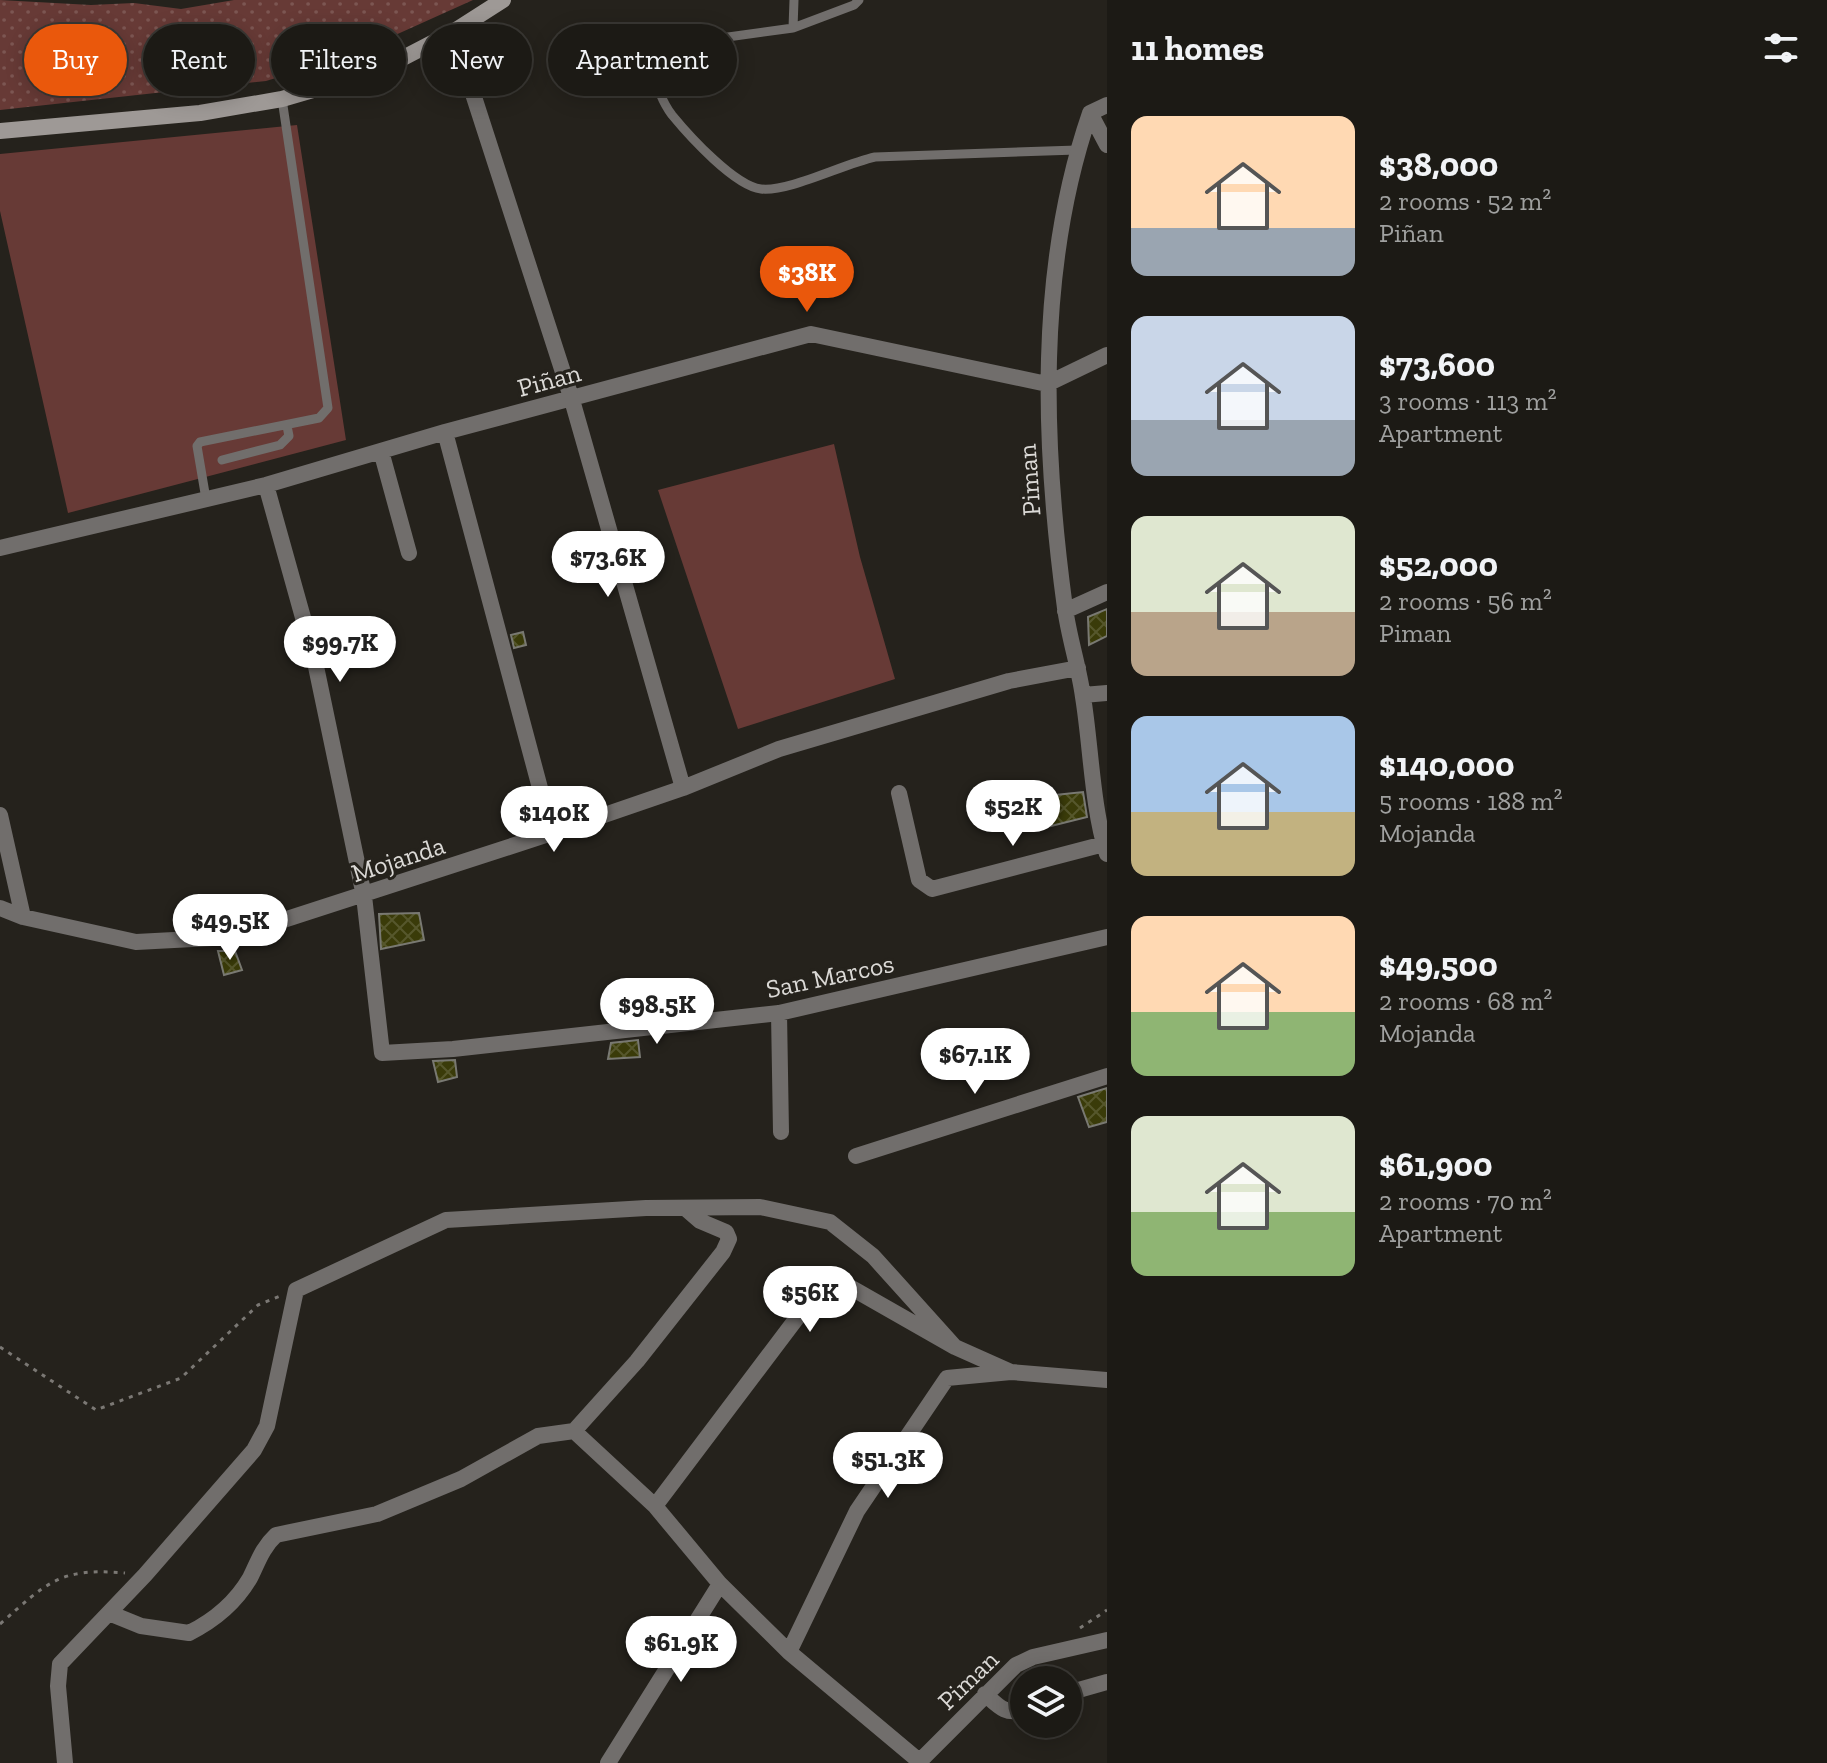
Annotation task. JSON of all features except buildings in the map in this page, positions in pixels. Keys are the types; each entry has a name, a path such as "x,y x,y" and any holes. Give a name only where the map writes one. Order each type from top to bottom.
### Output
{"street":[{"path":"466,24 503,0"},
{"path":"0,131 200,113 282,99 378,71 422,48"},
{"path":"474,96 572,400 683,788"},
{"path":"1107,105 1090,113 1107,145"},
{"name":"Piman","path":"899,793 919,880 932,889 1106,849 1083,695 1065,611 1053,501 1047,384 1057,268 1077,150 1090,113"},
{"name":"Piñan","path":"0,548 266,485 445,432 811,334 1047,384"},
{"path":"1047,384 1107,355"},
{"path":"445,432 552,833"},
{"path":"381,451 409,553"},
{"path":"266,485 314,657 364,896"},
{"path":"1065,611 1107,592"},
{"name":"Mojanda","path":"0,908 23,917 136,942 231,937 552,833 683,788 779,749 1009,681 1078,668"},
{"path":"1083,695 1107,693"},
{"path":"0,815 23,917"},
{"name":"San Marcos","path":"364,896 382,1053 453,1049 779,1013 1107,937"},
{"path":"779,1013 781,1132"},
{"path":"856,1156 1107,1076"},
{"path":"65,1763 58,1686 60,1664 145,1575 254,1450 267,1426 296,1290 446,1220 760,1207 830,1222 873,1256 955,1347"},
{"path":"109,1613 141,1626 189,1633 221,1613 248,1581 264,1547 276,1535 377,1514 461,1479 538,1436 574,1431 647,1349 723,1252 729,1239 726,1232 700,1221 685,1208"},
{"path":"655,1506 818,1290 829,1282 841,1282 955,1347 1011,1372"},
{"path":"789,1652 857,1511 942,1384 956,1376 1011,1372 1107,1380"},
{"path":"574,1431 655,1506 720,1584 789,1652 918,1762"},
{"path":"608,1763 720,1584"},
{"name":"Piman","path":"918,1762 1016,1665 1033,1657 1107,1640"},
{"path":"1082,1689 1107,1682"},
{"path":"985,1694 1001,1709 1010,1712"}],"lane":[{"path":"793,28 794,0"},
{"path":"859,0 854,5 793,28 670,45 659,55 652,70 671,114 741,184 762,189 783,187 844,164 875,157 1077,150"},
{"path":"206,499 197,446 200,442 319,418 328,408 282,99"},
{"path":"222,460 280,445 289,436 287,426"}],"path":[{"path":"0,1347 96,1410 181,1378 258,1305 296,1290"},
{"path":"0,1624 52,1579 94,1570 145,1575"}],"shaded area":[{"path":"0,0 91,5 134,3 181,9 234,0 473,0 406,30 406,24 271,24 271,79 255,82 255,24 143,24 143,94 0,110"},
{"path":"297,125 346,440 68,513 0,211 0,154"},
{"path":"834,444 860,557 895,679 738,729 658,490"}]}
